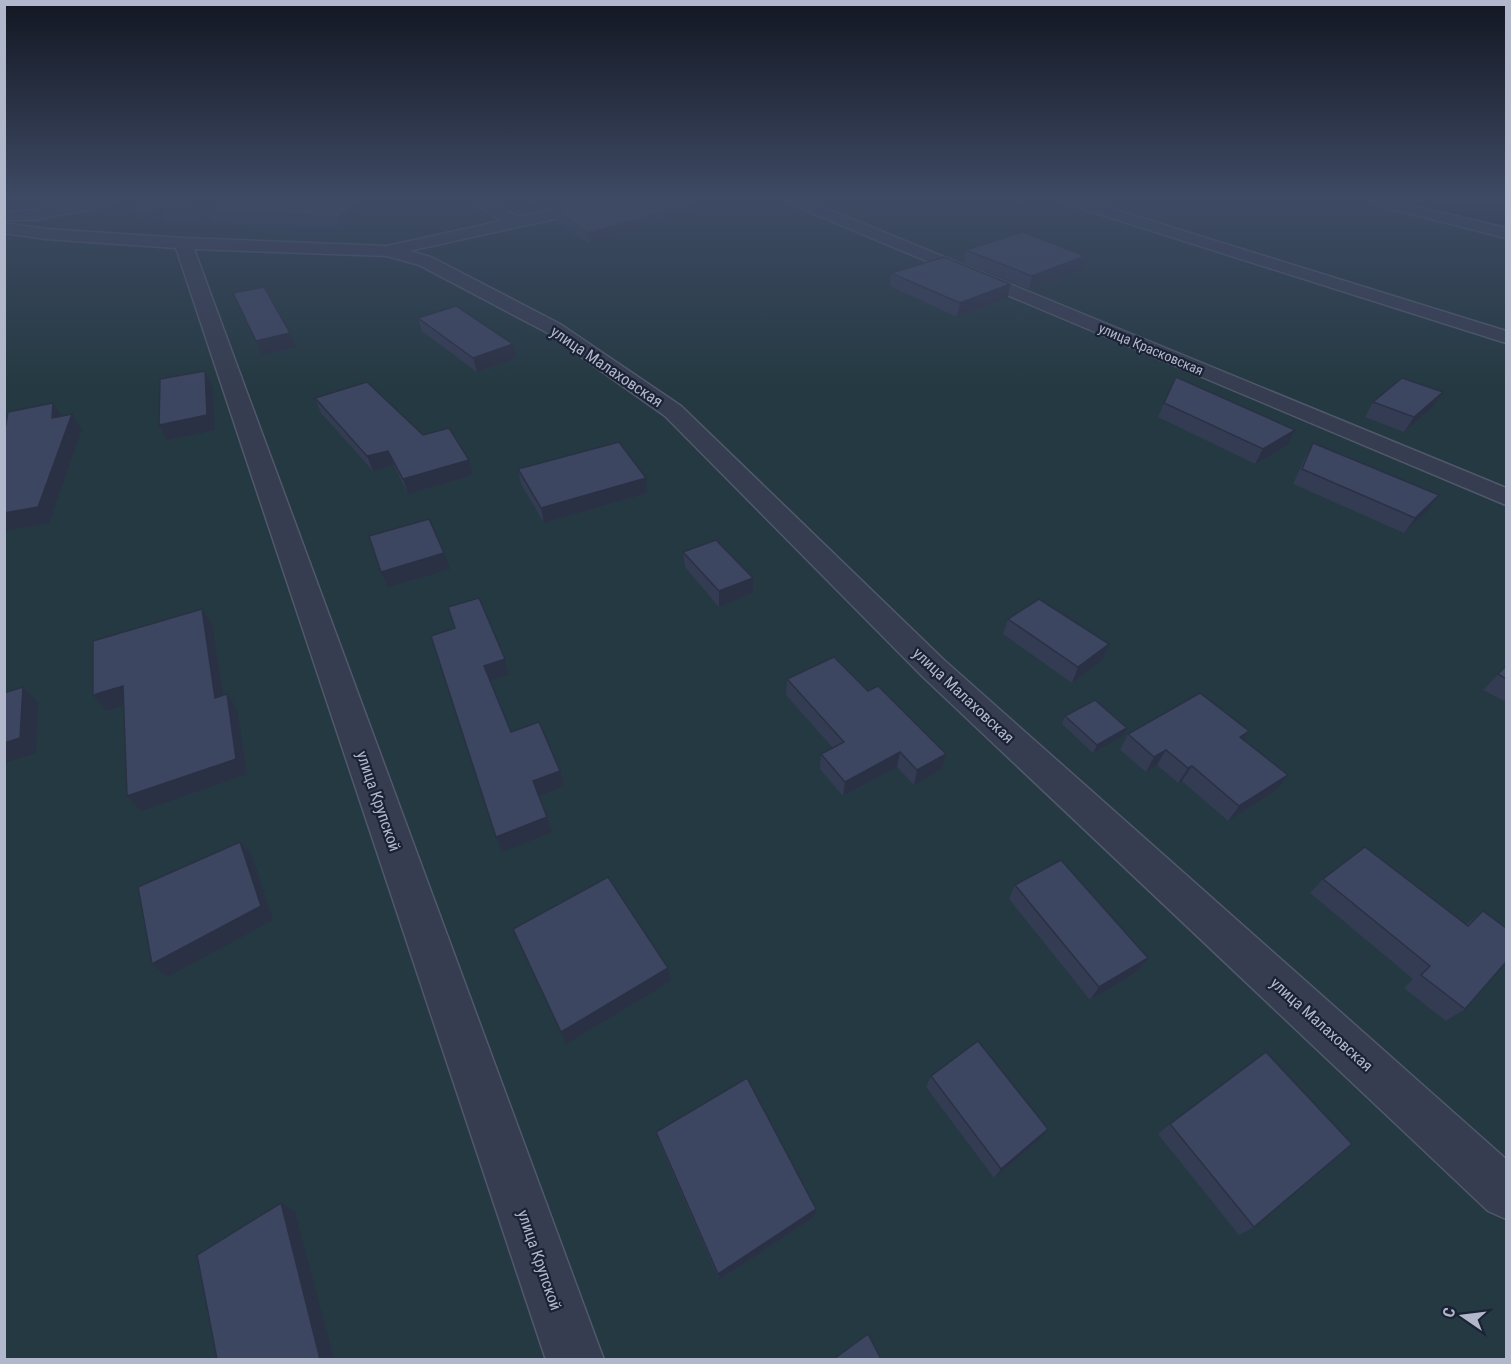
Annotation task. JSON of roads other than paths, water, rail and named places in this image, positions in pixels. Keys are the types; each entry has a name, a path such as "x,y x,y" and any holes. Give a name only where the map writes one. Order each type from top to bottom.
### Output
{"street":[{"name":"улица Крупской","path":"191,265 575,1359"},
{"name":"улица Малаховская","path":"432,265 553,328 673,411 933,668 1506,1193"},
{"name":"улица Красковская","path":"956,265 1506,497"},
{"path":"1275,265 1506,337"}]}
